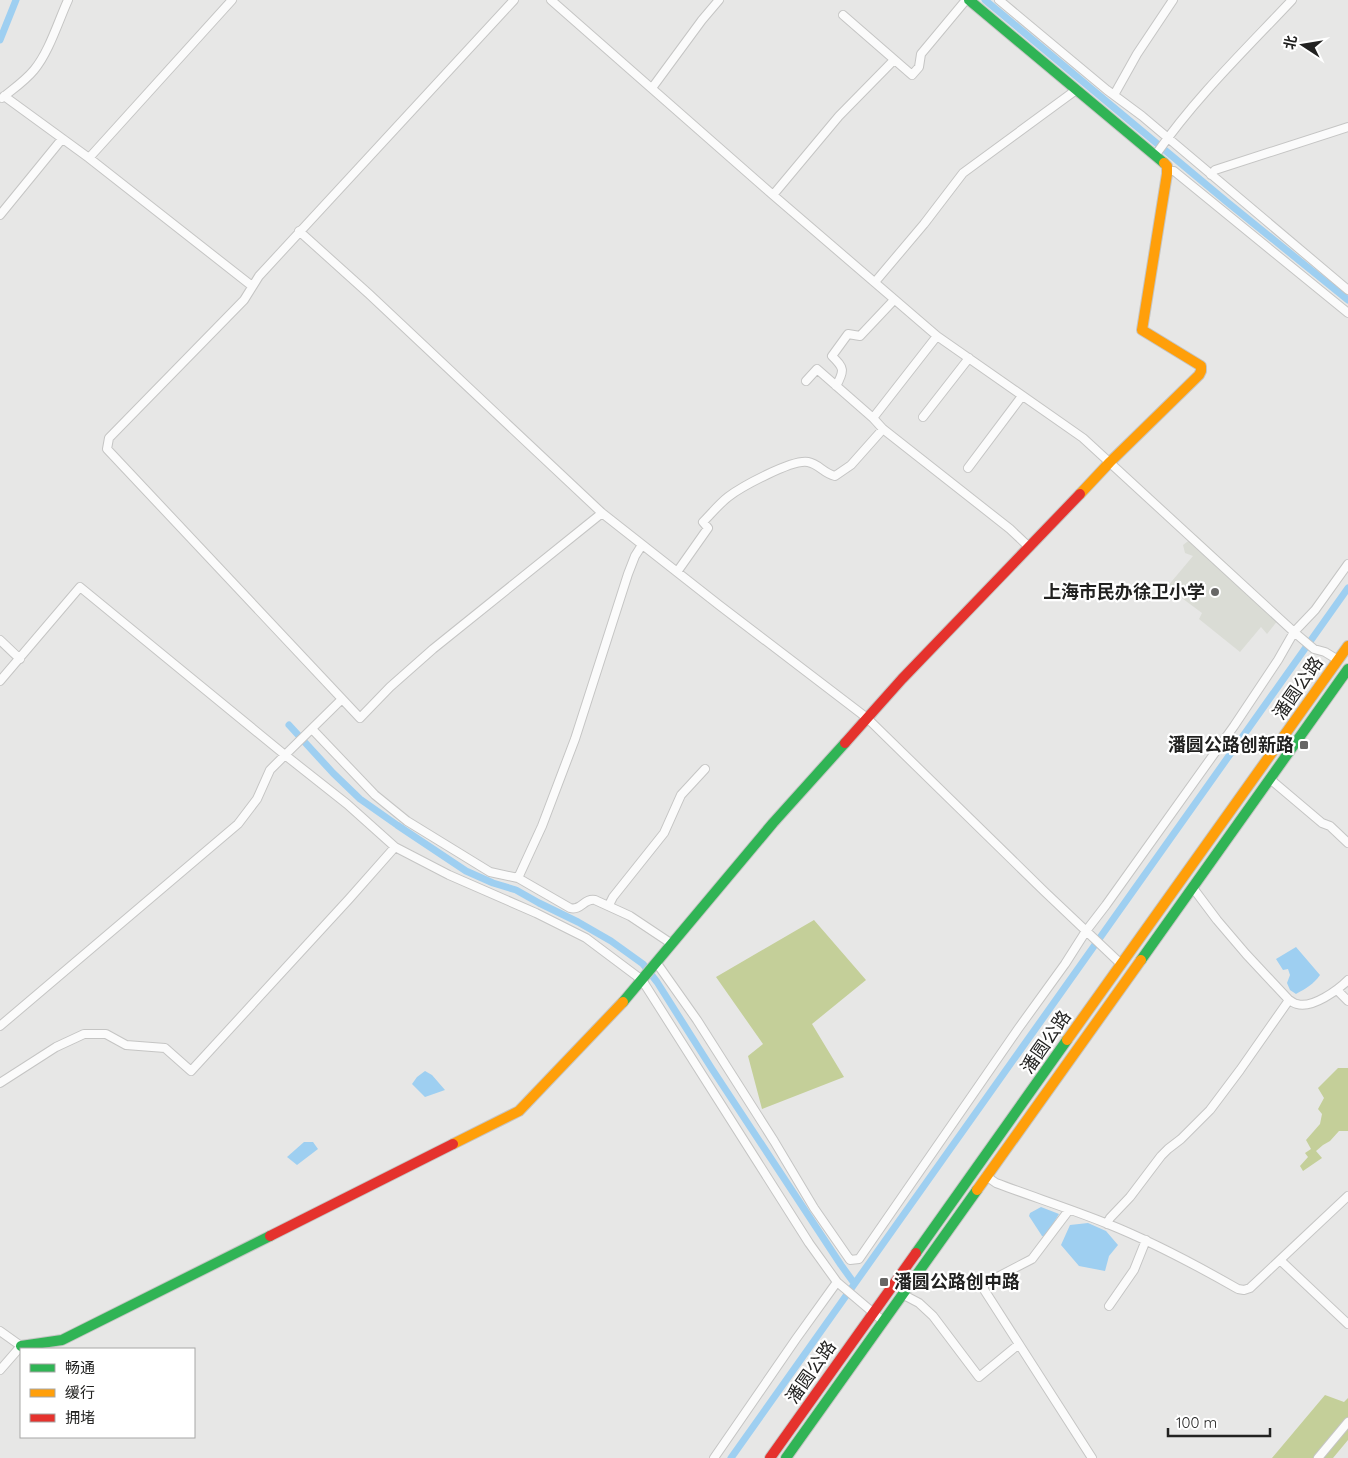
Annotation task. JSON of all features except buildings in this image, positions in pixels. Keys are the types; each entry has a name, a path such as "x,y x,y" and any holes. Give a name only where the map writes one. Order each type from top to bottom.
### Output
{"street":[{"path":"68,0 43,58 34,71 2,97 89,158 252,286"},
{"path":"89,158 232,0"},
{"path":"514,0 299,231 259,276 244,300 109,438 107,448 360,718 390,687 433,649 602,513"},
{"path":"551,0 894,300 968,358 1083,438 1314,649 1325,652 1338,660"},
{"path":"652,88 719,0"},
{"path":"0,1370 21,1346 62,1340 519,1111 632,994 773,823 902,679 1110,462 1199,375 1201,371 1200,366 1142,330 1167,166 968,0 922,54 918,67 912,75 843,15"},
{"path":"999,0 1167,140 1211,174 1348,290"},
{"path":"1114,95 1137,54 1173,0"},
{"path":"1156,155 1202,95 1292,0"},
{"path":"773,195 839,116 894,60"},
{"path":"875,282 924,224 963,173 1076,90"},
{"path":"1211,174 1215,170 1348,127"},
{"path":"0,216 62,139"},
{"path":"1167,171 1174,171 1348,313"},
{"path":"299,231 369,294 602,513 866,718 1121,964"},
{"path":"836,386 842,372 841,365 832,356 848,334 860,336 894,300"},
{"path":"873,418 938,336"},
{"path":"923,417 968,358"},
{"path":"806,381 817,369 883,429 1010,529 1029,547"},
{"path":"968,468 1022,396"},
{"path":"676,572 708,528 703,522 728,497 766,475 799,462 808,462 816,465 828,474 835,476 851,465 883,429"},
{"path":"518,878 542,826 568,756 628,574 635,556 642,545"},
{"path":"656,963 697,1020 814,1208 850,1260 859,1259 1018,1029 1234,726 1296,633 1348,564"},
{"path":"0,681 80,587 347,804 395,847 448,875 536,913 586,938 643,979 809,1243 837,1282 883,1321"},
{"path":"0,640 20,659"},
{"name":"潘圆公路","path":"770,1458 1348,646"},
{"name":"潘圆公路","path":"786,1458 1348,669"},
{"path":"0,1026 238,824 257,799 270,770 342,699"},
{"path":"312,729 375,795 407,821 490,872 518,878 570,908 579,908 591,899 609,905 630,916 672,944"},
{"path":"609,905 613,897 664,833 681,795 705,769"},
{"path":"1270,779 1322,823 1330,826 1348,843"},
{"path":"0,1083 56,1048 84,1034 106,1034 126,1045 165,1048 191,1071 395,847"},
{"path":"1193,888 1216,920 1289,1000 1296,1004 1304,1005 1320,1000 1337,990 1348,980"},
{"path":"1337,990 1348,1000"},
{"path":"1107,1224 1161,1156 1210,1110 1289,1000"},
{"path":"986,1176 996,1184 1146,1240 1238,1289 1244,1290 1250,1288 1348,1196"},
{"path":"1069,1210 1032,1259 986,1283 983,1288 1092,1458"},
{"path":"1109,1306 1134,1270 1146,1240"},
{"path":"1280,1260 1348,1324"},
{"path":"714,1458 837,1282"},
{"path":"902,1294 919,1303 933,1316 979,1376 1019,1344"},
{"path":"0,1331 21,1346"},
{"path":"1318,1458 1348,1422"}],"shaded area":[{"name":"上海市民办徐卫小学","path":"1196,535 1282,615 1267,634 1261,627 1240,652 1199,619 1202,613 1167,587 1193,556 1185,553 1183,545"}],"green space":[{"path":"814,920 866,980 812,1024 844,1077 762,1109 748,1056 763,1044 716,977"},
{"path":"1338,1068 1348,1068 1348,1131 1339,1131 1330,1141 1316,1151 1322,1158 1303,1171 1300,1166 1308,1157 1305,1153 1311,1149 1306,1140 1320,1124 1322,1114 1318,1109 1324,1098 1318,1088"},
{"path":"1325,1395 1344,1402 1348,1398 1348,1440 1333,1458 1272,1458"}],"water":[{"path":"1296,947 1320,975 1312,984 1296,994 1290,990 1287,983 1290,975 1288,969 1283,970 1276,959"},
{"path":"425,1071 432,1075 445,1090 425,1097 412,1084"},
{"path":"304,1142 313,1142 318,1149 297,1165 287,1157"},
{"path":"1041,1207 1059,1214 1045,1237 1042,1236 1029,1216 1030,1213"},
{"path":"1088,1223 1106,1231 1118,1245 1109,1256 1105,1271 1079,1266 1061,1245 1070,1225"}],"waterway":[{"path":"0,40 16,0"},
{"path":"985,0 1227,202 1348,300"},
{"path":"731,1458 1348,588"},
{"path":"289,725 360,799 397,825 466,871 493,883 516,890 578,922 611,941 643,964 657,982 712,1069 854,1283"}],"traffic: fast":[{"path":"969,0 1164,163"},
{"path":"1141,960 1348,669"},
{"path":"623,1002 773,823 845,743"},
{"path":"916,1253 1067,1040"},
{"path":"786,1458 977,1190"},
{"path":"21,1346 62,1340 270,1236"}],"traffic: slow":[{"path":"1080,494 1201,371 1201,366 1142,330 1167,174 1167,166 1164,163"},
{"path":"1067,1040 1348,646"},
{"path":"977,1190 1141,960"},
{"path":"453,1144 519,1111 623,1002"}],"traffic: jam":[{"path":"845,743 902,679 1080,494"},
{"path":"270,1236 453,1144"},
{"path":"770,1458 916,1253"}],"place":[{"name":"上海市民办徐卫小学","path":"1215,592"},
{"name":"潘圆公路创新路","path":"1304,745"},
{"name":"潘圆公路创中路","path":"884,1282"}]}
